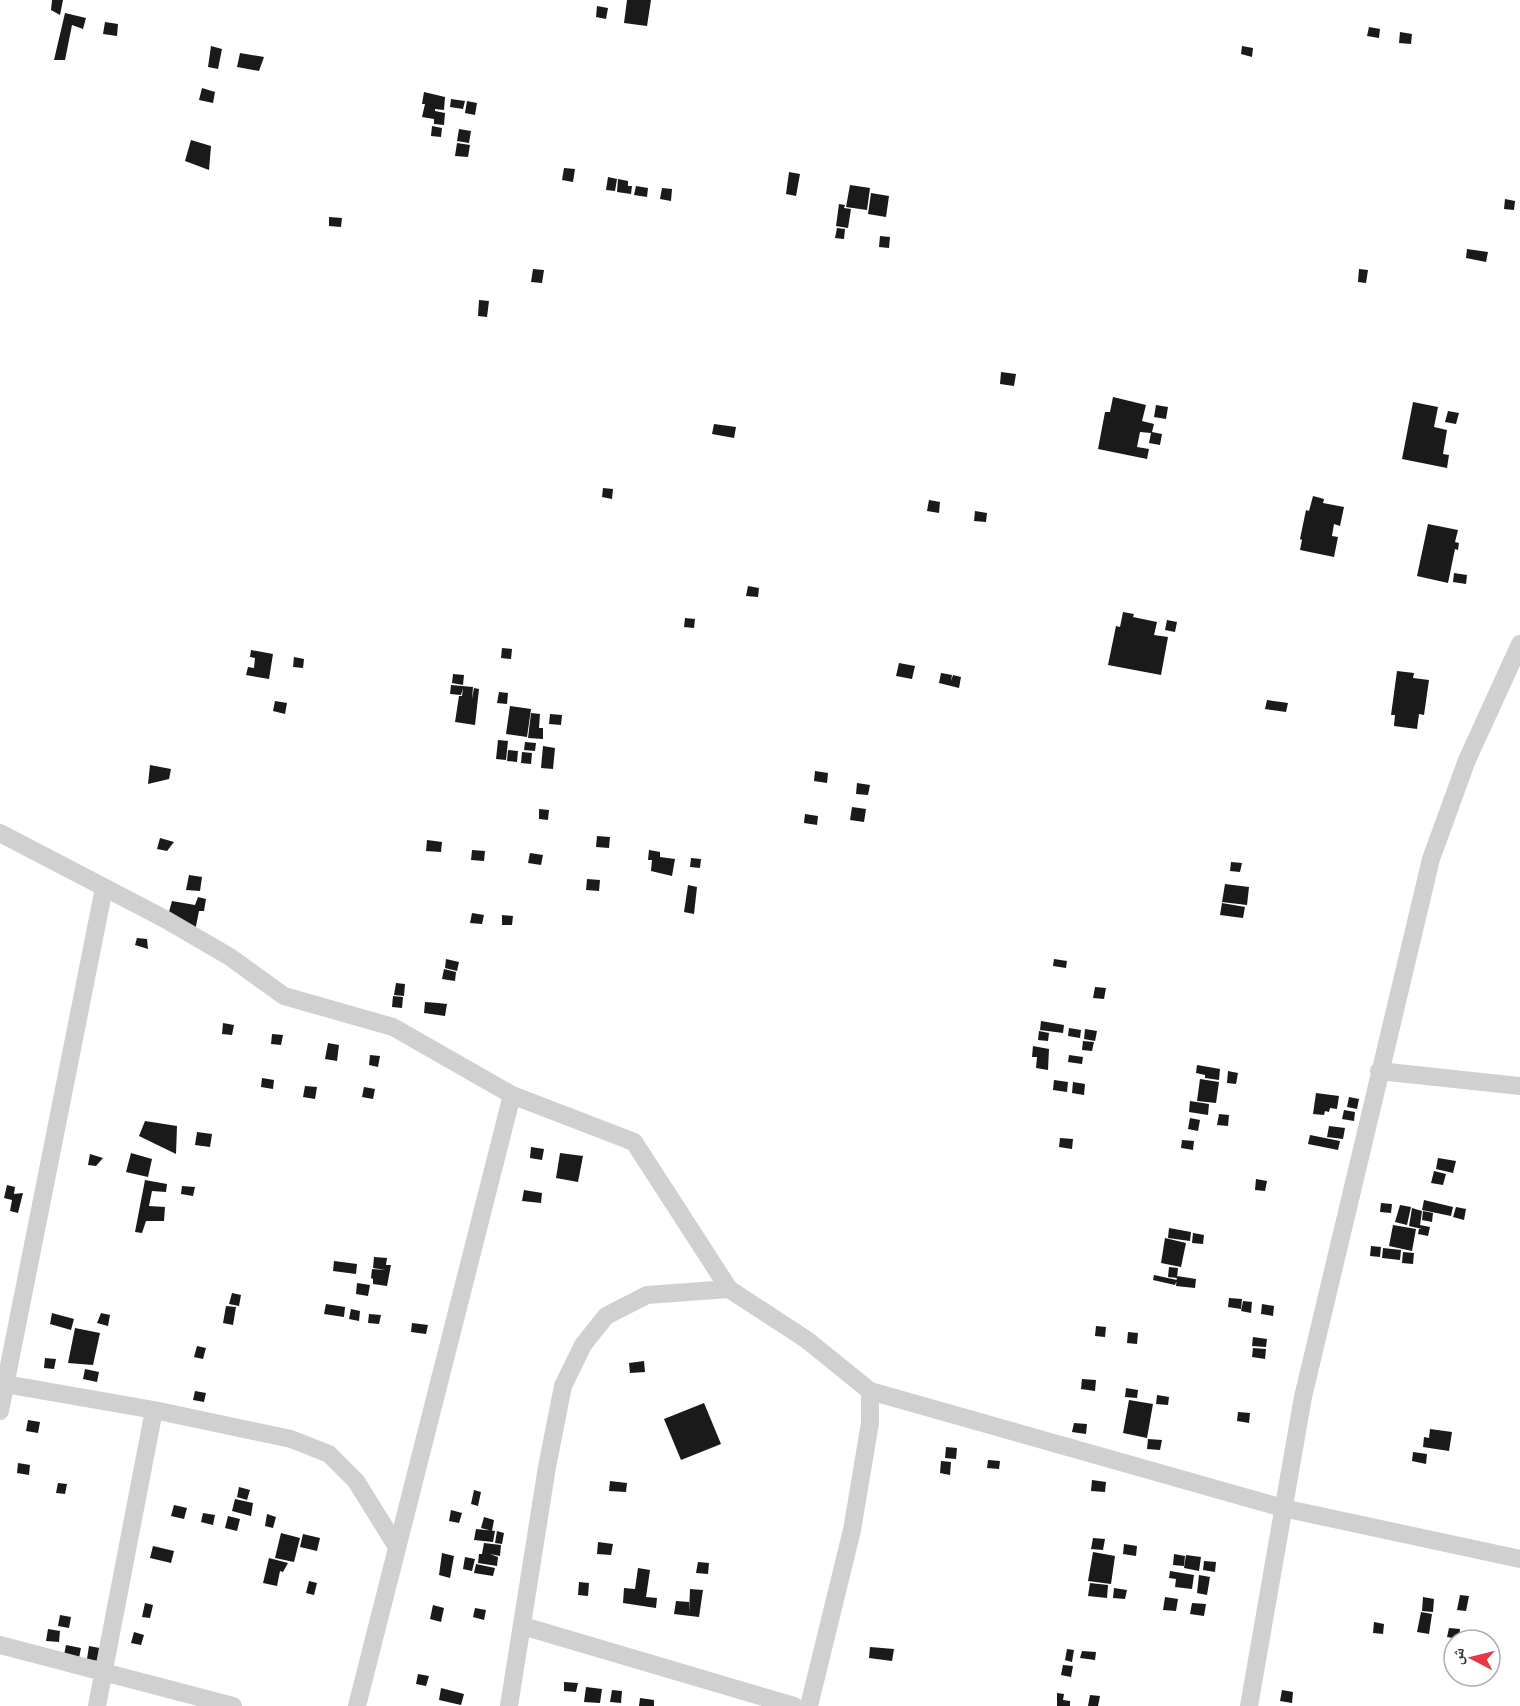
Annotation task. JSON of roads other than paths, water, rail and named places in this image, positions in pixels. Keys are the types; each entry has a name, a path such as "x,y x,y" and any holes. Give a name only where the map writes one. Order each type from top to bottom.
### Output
{"street":[{"path":"1249,1706 1303,1397 1431,859 1467,760 1520,644"},
{"path":"0,833 163,918 230,957 284,996 393,1027 512,1095 634,1142 729,1289 807,1340 870,1390 1283,1509 1520,1558"},
{"path":"0,1411 2,1383 104,888"},
{"path":"1379,1071 1520,1086"},
{"path":"357,1706 512,1095"},
{"path":"509,1706 547,1467 563,1386 583,1345 606,1316 647,1294 729,1289"},
{"path":"2,1383 154,1410 291,1438 329,1454 356,1481 397,1546"},
{"path":"808,1706 852,1530 870,1424 870,1390"},
{"path":"98,1706 154,1410"},
{"path":"523,1626 794,1706"},
{"path":"0,1645 233,1706"}]}
